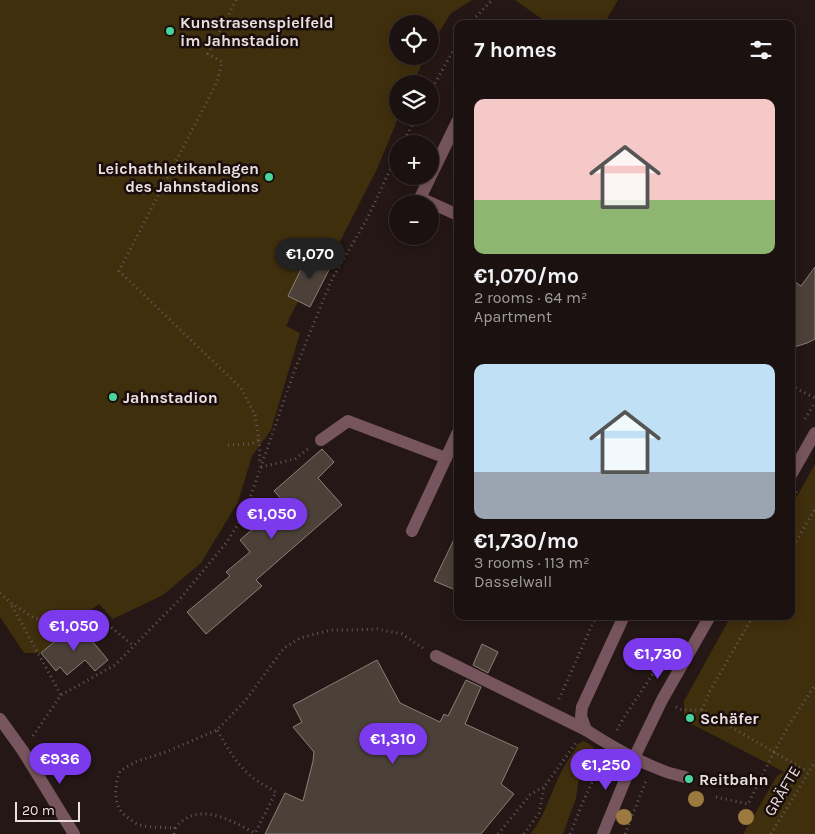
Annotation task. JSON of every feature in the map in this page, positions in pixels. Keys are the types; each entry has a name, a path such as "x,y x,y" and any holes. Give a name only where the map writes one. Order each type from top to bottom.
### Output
{"street":[{"path":"454,128 420,198 454,214"},
{"path":"321,440 348,421 446,458"},
{"path":"795,459 815,433"},
{"path":"412,531 454,441"},
{"path":"586,730 581,716 582,707 622,620"},
{"path":"603,834 634,758 662,700 708,620"},
{"path":"436,656 586,730 634,758 659,769 686,777"},
{"path":"0,719 23,751 74,834"}],"path":[{"path":"236,0 208,54 222,62 217,82 119,271 242,388 255,415 259,439 260,467"},
{"path":"473,20 492,0"},
{"path":"439,76 454,49"},
{"path":"23,751 61,695 115,666 180,599 226,543 244,515 294,372 332,279 367,219 389,172"},
{"path":"795,388 815,398"},
{"path":"228,445 251,444 259,439"},
{"path":"260,467 295,458 321,440"},
{"path":"795,543 815,509"},
{"path":"0,592 11,603 34,618 57,625 74,617 80,620 106,623 134,646"},
{"path":"11,603 61,695"},
{"path":"552,713 593,620"},
{"path":"702,710 710,690 751,620"},
{"path":"175,828 138,825 125,816 117,805 115,794 120,771 135,762 166,752 217,730 245,701 284,648 300,638 332,630 378,629 402,634 436,656"},
{"path":"570,834 609,745 623,719 665,657"},
{"path":"716,797 748,804 789,725 815,685"},
{"path":"676,708 681,699"},
{"path":"662,700 682,710 702,710 808,772"},
{"path":"174,834 175,828 185,819 202,814 224,818 255,833 276,792 253,778 241,767 217,730"},
{"path":"498,834 530,795 544,787 586,730"},
{"name":"GRÄFTE","path":"771,834 815,762"},
{"path":"625,834 652,766"},
{"path":"524,834 539,812 544,787"}],"shaded area":[{"path":"0,0 472,0 450,14 439,33 439,15 389,15 389,65 421,65 417,75 389,75 389,125 395,125 391,135 389,135 389,140 377,169 329,263 309,253 288,296 298,301 286,326 300,333 271,430 252,456 238,502 201,563 163,595 113,619 99,604 80,618 78,624 64,633 41,653 24,653 0,617"},
{"path":"515,0 618,0 606,20 543,20"},
{"path":"815,464 815,834 743,834 777,776 784,772 684,720 684,701 729,620 795,620 795,500"},
{"path":"584,741 594,747 579,778 576,798 563,834 530,834 542,816 564,767 578,744"}],"building":[{"path":"309,253 332,264 310,307 288,296"},
{"path":"815,267 815,339 795,347 795,282 801,286"},
{"path":"322,449 334,462 318,478 342,505 256,580 262,586 206,634 187,612 230,576 226,572 250,552 240,540 284,502 274,491"},
{"path":"454,539 454,589 434,581"},
{"path":"78,624 108,660 95,671 85,660 67,675 60,667 56,671 41,653"},
{"path":"482,644 498,652 488,673 473,665"},
{"path":"377,660 400,703 440,722 444,714 448,716 466,680 481,687 465,724 518,748 501,784 514,794 481,834 265,834 285,793 303,801 313,761 314,752 293,727 302,722 293,705"}],"place":[{"name":"Kunstrasenspielfeld im Jahnstadion","path":"170,31"},
{"name":"Leichathletikanlagen des Jahnstadions","path":"269,177"},
{"name":"Jahnstadion","path":"113,397"},
{"name":"Schäfer","path":"690,718"},
{"name":"Reitbahn","path":"689,779"}]}
